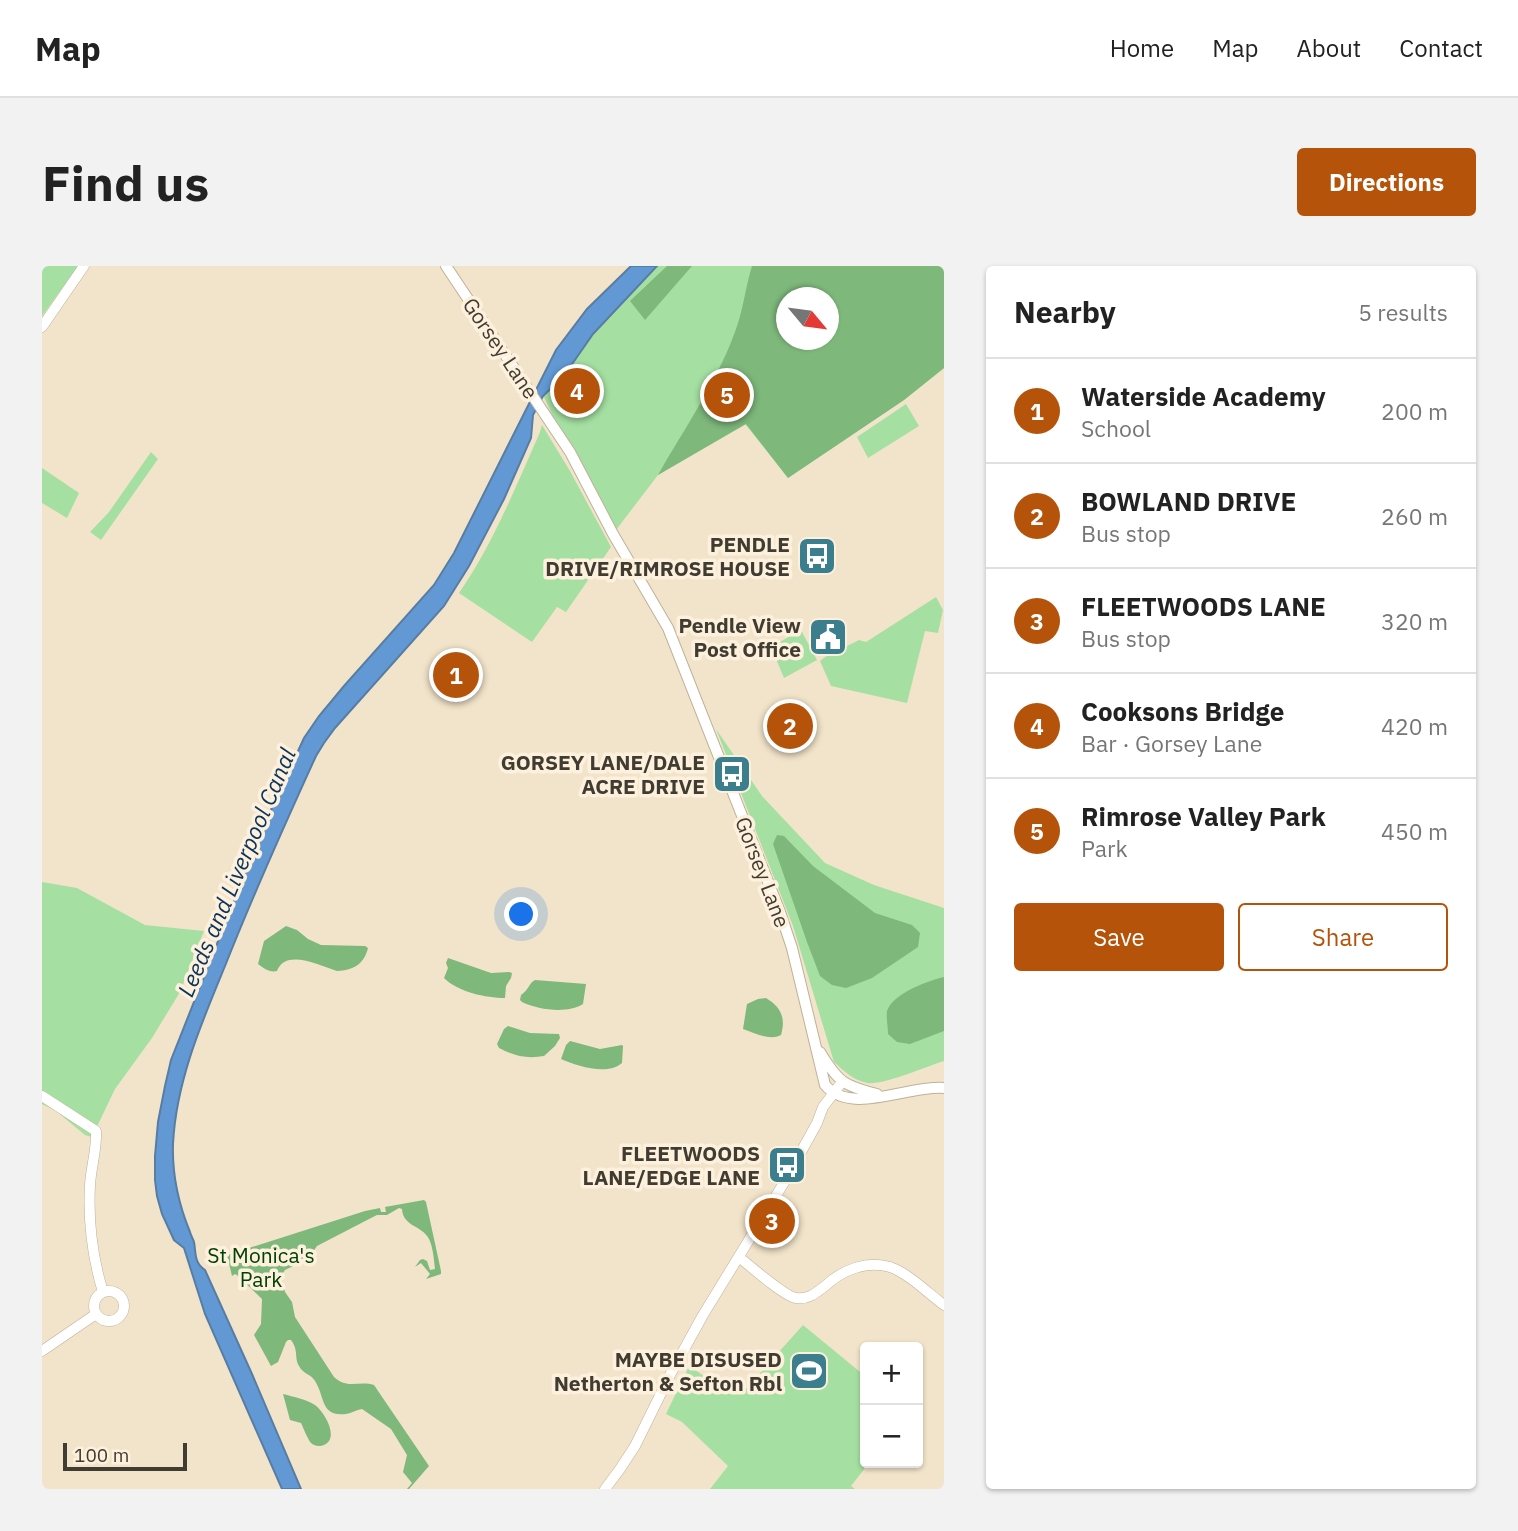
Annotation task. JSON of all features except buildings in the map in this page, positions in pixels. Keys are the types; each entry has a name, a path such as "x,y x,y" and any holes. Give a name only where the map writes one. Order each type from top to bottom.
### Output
{"main road":[{"name":"Gorsey Lane","path":"446,266 577,463 613,534 667,628 780,912 792,948 821,1072 825,1085 833,1092"},
{"name":"Gorsey Lane","path":"817,1046 842,1082"},
{"path":"842,1082 853,1088 884,1096"},
{"path":"833,1092 858,1100 914,1089 944,1088"}],"street":[{"path":"42,327 84,266"},
{"path":"605,1489 635,1446 703,1315 785,1181 824,1107 842,1082"},
{"path":"42,1096 96,1131 89,1217 94,1265 103,1292"},
{"path":"739,1257 794,1298 808,1298 845,1271 870,1265 892,1268 944,1305"},
{"path":"111,1291 119,1295 123,1303 124,1308 119,1317 111,1321 96,1314 94,1301 103,1292 111,1291"},
{"path":"42,1350 96,1314"}],"green space":[{"path":"42,266 78,266 42,316"},
{"path":"644,266 944,266 944,368 904,400 788,478 745,424 658,475 613,534 541,391"},
{"path":"667,266 692,266 645,320 630,301"},
{"path":"752,266 944,266 944,368 904,400 788,478 746,424 658,475 702,401 738,323"},
{"path":"906,404 919,426 868,458 857,437"},
{"path":"542,425 611,547 566,612 557,607 532,642 459,593 493,535"},
{"path":"151,452 158,459 101,540 90,532 109,512"},
{"path":"42,468 79,493 67,518 42,503"},
{"path":"936,597 943,610 938,633 925,631 907,703 831,686 820,661 859,640 866,642"},
{"path":"799,631 817,660 784,678 771,647"},
{"path":"716,729 762,796 825,863 874,885 944,908 944,1061 874,1083 857,1080 834,1062 793,926"},
{"path":"777,835 784,836 813,866 875,913 912,925 920,933 918,947 872,978 846,988 832,985 820,976 773,844"},
{"path":"42,882 77,888 145,925 204,931 180,992 152,1038 115,1089 92,1137 85,1135 56,1111 42,1104"},
{"path":"286,926 321,945 368,948 361,962 348,969 337,971 304,960 295,960 281,964 277,971 267,970 258,964 264,941"},
{"path":"448,958 491,973 512,973 506,986 505,998 473,993 450,983 444,978"},
{"path":"944,977 944,1031 910,1044 897,1042 888,1034 887,1011 891,1005 903,993"},
{"path":"535,980 586,984 583,1004 569,1009 553,1010 522,1002 521,995"},
{"path":"766,998 779,1009 782,1018 781,1035 777,1037 762,1036 743,1029 747,1004"},
{"path":"508,1026 530,1033 559,1034 560,1038 544,1056 521,1056 499,1048 497,1044"},
{"path":"570,1041 600,1049 622,1045 622,1063 616,1067 600,1069 583,1067 561,1059"},
{"name":"St Monica's Park","path":"424,1200 441,1274 426,1279 430,1274 421,1263 415,1267 423,1259 427,1261 430,1270 435,1269 431,1246 426,1234 409,1223 399,1208 387,1215 377,1215 317,1246 308,1259 285,1270 281,1276 295,1317 334,1377 349,1384 374,1385 429,1466 407,1489 412,1483 403,1472 407,1455 391,1429 362,1409 338,1414 327,1409 315,1381 299,1366 291,1340 286,1342 278,1362 271,1366 254,1335 261,1324 262,1299 237,1275 232,1276 227,1255 365,1211 380,1208 381,1212 386,1212 385,1207"},
{"path":"803,1325 860,1372 860,1468 865,1468 851,1486 855,1489 710,1489 728,1466 682,1422 666,1414 689,1366 724,1389 744,1391"},
{"path":"283,1394 308,1401 318,1408 330,1430 330,1439 326,1444 313,1445 301,1423 290,1420"}],"water":[{"path":"631,266 657,266 593,334 563,377 543,396 533,415 531,438 504,499 469,566 444,606 335,728 316,756 236,939 184,1076 173,1144 175,1178 180,1200 194,1242 197,1261 205,1270 301,1489 282,1489 205,1314 184,1248 174,1240 157,1196 155,1156 158,1122 171,1060 264,825 304,738 344,686 434,585 454,553 556,350 587,309"}],"place":[{"name":"Cooksons Bridge","path":"577,391"},
{"name":"Rimrose Valley Park","path":"727,395"},
{"name":"PENDLE DRIVE/RIMROSE HOUSE","path":"817,556"},
{"name":"Pendle View Post Office","path":"828,637"},
{"name":"Waterside Academy","path":"456,675"},
{"name":"BOWLAND DRIVE","path":"790,726"},
{"name":"GORSEY LANE/DALE ACRE DRIVE","path":"732,774"},
{"name":"FLEETWOODS LANE/EDGE LANE","path":"787,1165"},
{"name":"FLEETWOODS LANE","path":"772,1221"},
{"name":"MAYBE DISUSED Netherton & Sefton Rbl","path":"809,1371"}],"water label":[{"name":"Leeds and Liverpool Canal","path":"236,872"}]}
